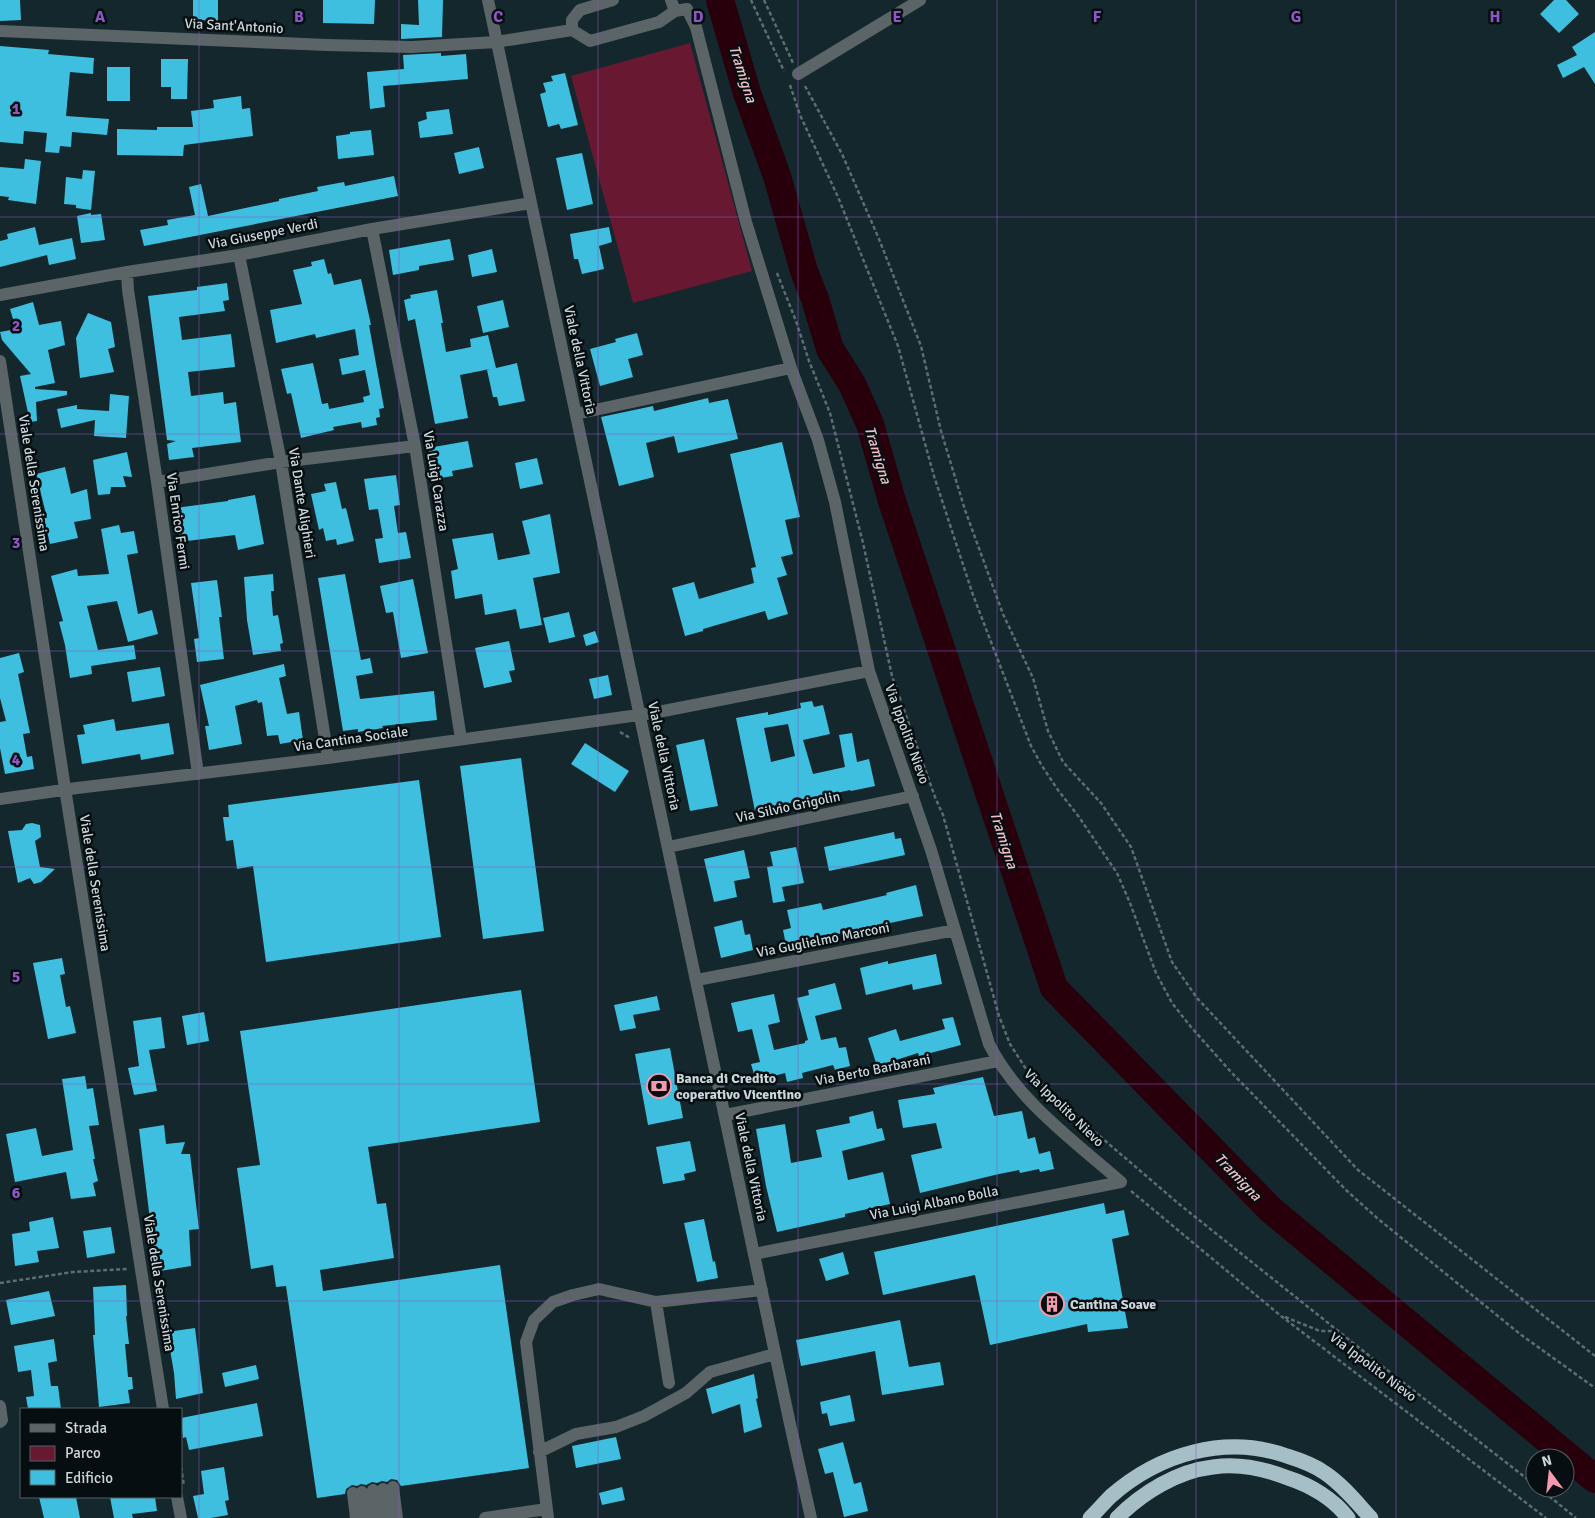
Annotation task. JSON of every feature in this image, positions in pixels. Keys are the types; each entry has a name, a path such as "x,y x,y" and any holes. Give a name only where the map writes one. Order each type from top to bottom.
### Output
{"highway":[{"path":"1090,1518 1111,1496 1134,1478 1160,1464 1184,1454 1209,1448 1229,1446 1273,1451 1311,1465 1326,1473 1372,1518"},
{"path":"1117,1518 1130,1505 1149,1491 1178,1476 1212,1467 1230,1466 1273,1472 1304,1483 1325,1496 1348,1518"}],"street":[{"name":"Viale della Vittoria","path":"488,0 811,1518"},
{"path":"613,0 580,10 572,20 572,30 590,41 659,22 672,5 687,9 696,27 746,222 791,368 818,440 835,502 869,671"},
{"path":"798,74 920,0"},
{"name":"Via Sant'Antonio","path":"0,31 402,47 496,42 572,30"},
{"name":"Via Giuseppe Verdi","path":"0,295 127,272 239,255 372,229 531,203"},
{"name":"Via Luigi Carazza","path":"372,229 416,446 461,739"},
{"name":"Via Dante Alighieri","path":"239,255 281,462 328,758"},
{"name":"Via Enrico Fermi","path":"127,272 128,290 158,482 198,774"},
{"name":"Viale della Serenissima","path":"0,362 163,1408"},
{"path":"576,414 791,368"},
{"path":"158,482 281,462 416,446"},
{"name":"Via Ippolito Nievo","path":"640,715 869,671 914,796 989,1044 998,1061 1017,1087 1035,1106 1121,1182"},
{"name":"Via Cantina Sociale","path":"0,800 66,790 328,758 640,715"},
{"name":"Via Silvio Grigolin","path":"668,847 914,796"},
{"name":"Via Guglielmo Marconi","path":"697,980 954,930"},
{"name":"Via Berto Barbarani","path":"725,1115 998,1061"},
{"name":"Via Luigi Albano Bolla","path":"754,1254 1121,1182"},
{"path":"485,1518 547,1513 526,1342 534,1320 553,1302 599,1289 656,1302 762,1290"},
{"path":"656,1302 670,1383"},
{"path":"539,1452 576,1434 616,1428 644,1416 686,1393 710,1372 776,1354"},
{"path":"0,1406 2,1420 0,1422"},
{"path":"356,1518 373,1490"},
{"path":"360,1518 373,1490"},
{"path":"366,1518 373,1490"},
{"path":"371,1518 373,1490"},
{"path":"373,1490 376,1518"},
{"path":"373,1490 381,1518"},
{"path":"373,1490 386,1518"},
{"path":"373,1490 392,1518"},
{"path":"373,1490 397,1518"},
{"path":"177,1498 181,1518"}],"path":[{"path":"751,0 788,78 800,115 838,197 898,346 934,476 973,595 1031,746 1058,790 1117,873 1156,973 1172,1003 1231,1072 1346,1190 1376,1218 1520,1334 1595,1388"},
{"path":"764,0 798,74 842,154 879,239 921,346 941,431 965,510 1002,614 1033,678 1048,731 1063,762 1101,803 1131,847 1172,962 1196,998 1358,1170 1595,1356"},
{"path":"776,270 830,413 863,543 892,676 942,815 999,1016 1010,1044 1026,1069 1054,1097 1179,1204 1525,1477"},
{"name":"Via Ippolito Nievo","path":"1121,1182 1281,1316 1546,1518"},
{"path":"0,1283 73,1272 141,1268"},
{"path":"1281,1316 1320,1331 1339,1331"},
{"path":"1551,1498 1576,1518"}],"green space":[{"path":"690,43 752,271 633,303 571,76"}],"building":[{"path":"0,0 20,0 21,20 0,21"},
{"path":"193,0 218,0 218,21 193,20"},
{"path":"323,0 375,0 374,24 323,23"},
{"path":"418,0 443,0 442,37 401,39 401,24 419,25"},
{"path":"1554,0 1566,0 1579,14 1559,33 1540,14"},
{"path":"1595,32 1595,84 1584,67 1563,78 1557,65 1577,55 1572,47"},
{"path":"0,46 49,50 48,54 94,58 93,74 70,72 66,116 109,119 107,135 72,132 71,147 60,146 59,153 45,152 47,133 24,131 23,144 0,142"},
{"path":"441,53 441,56 466,54 468,79 383,86 385,107 370,109 367,72 404,69 403,55"},
{"path":"161,59 188,59 187,99 171,99 171,87 161,87"},
{"path":"107,67 130,67 130,101 107,101"},
{"path":"565,73 578,125 561,129 559,124 548,127 540,94 546,92 543,83 553,81 551,76"},
{"path":"241,96 242,109 250,108 253,136 184,145 183,156 117,155 117,129 157,130 157,127 193,127 191,111 214,108 213,100"},
{"path":"449,109 453,134 420,138 418,122 427,119 426,112"},
{"path":"371,130 374,155 338,159 336,136 350,134 350,132"},
{"path":"479,147 484,168 459,174 454,153"},
{"path":"582,153 593,204 567,210 556,158"},
{"path":"25,159 41,161 36,204 8,200 9,197 0,196 0,167 24,169"},
{"path":"83,170 95,171 91,210 76,208 76,205 64,204 66,177 82,179"},
{"path":"394,176 398,196 144,246 140,230 168,225 167,220 195,215 189,187 201,184 208,216 318,191 317,187 344,182 345,186"},
{"path":"91,213 91,215 101,214 105,240 81,243 77,216"},
{"path":"35,227 39,245 72,238 76,259 49,265 47,255 0,267 0,241 8,239 7,234"},
{"path":"609,227 612,242 599,246 604,269 582,274 578,259 574,259 570,234"},
{"path":"450,239 454,260 419,266 419,270 393,275 389,250"},
{"path":"492,249 497,272 472,277 468,255"},
{"path":"324,259 328,274 331,273 334,285 361,279 371,325 369,325 384,408 379,409 380,417 376,418 377,425 362,428 361,422 333,427 334,430 301,438 291,393 287,394 281,369 313,363 322,404 328,403 329,409 364,402 363,397 370,395 365,370 342,375 339,359 359,355 355,329 316,338 315,334 276,343 270,310 302,304 293,270 312,266 311,262"},
{"path":"227,283 229,300 223,301 225,311 179,317 182,340 231,334 235,367 188,372 191,396 223,392 224,404 236,402 241,442 192,448 194,457 169,460 167,444 176,441 167,440 148,296 197,290 197,287"},
{"path":"437,290 446,352 471,347 470,339 488,335 496,368 517,363 525,401 499,406 497,397 493,397 487,370 490,369 460,375 468,418 435,424 415,319 408,321 404,300 411,298 410,295"},
{"path":"503,300 509,327 483,333 477,306"},
{"path":"33,302 39,325 61,321 65,345 48,350 55,383 35,387 35,389 67,391 67,395 36,402 37,421 30,422 20,376 31,374 2,340 0,332 16,329 10,309"},
{"path":"88,313 111,322 115,347 108,349 114,372 80,378 76,338"},
{"path":"637,333 643,355 628,359 633,377 600,386 590,349 616,342 615,339"},
{"path":"110,394 129,396 126,438 94,436 95,420 61,428 57,409 77,405 77,409 109,411"},
{"path":"708,398 709,403 728,399 738,439 678,453 674,436 646,443 654,477 619,486 601,417 653,406 654,411"},
{"path":"468,441 473,467 452,471 453,476 434,479 428,448"},
{"path":"782,442 800,517 785,520 793,554 781,557 787,575 777,578 788,614 768,620 765,611 685,636 672,588 694,582 699,599 754,583 751,568 756,567 730,454"},
{"path":"127,452 132,477 123,476 126,487 111,487 110,494 98,495 93,460"},
{"path":"537,458 543,484 520,489 515,463"},
{"path":"65,467 71,494 87,489 91,519 74,522 78,538 50,544 44,518 47,518 36,474"},
{"path":"396,475 400,505 394,506 398,533 406,532 411,558 379,563 375,539 383,538 378,509 369,510 364,479"},
{"path":"336,482 342,509 346,508 354,541 337,545 336,539 326,541 323,528 319,530 311,494 326,491 324,484"},
{"path":"255,495 264,544 238,550 235,535 179,542 175,508 228,501"},
{"path":"550,514 560,573 533,578 542,625 520,629 516,609 485,615 482,594 455,599 451,571 458,569 452,539 493,533 498,560 530,554 522,521"},
{"path":"119,525 121,533 134,531 138,553 127,555 138,614 152,610 158,634 128,642 117,601 87,606 98,650 134,645 136,659 91,666 92,674 70,678 59,622 63,621 51,576 77,569 78,576 109,574 101,529"},
{"path":"273,574 274,591 271,591 273,616 278,615 283,643 280,644 281,651 253,655 247,620 244,577"},
{"path":"345,574 361,660 370,658 373,673 356,676 360,699 434,691 437,720 382,726 383,728 358,732 358,729 343,731 318,578"},
{"path":"413,579 428,653 401,658 393,612 386,613 380,586"},
{"path":"217,580 222,617 219,617 224,659 197,662 194,639 199,638 191,583"},
{"path":"569,612 575,637 549,643 543,618"},
{"path":"595,631 599,642 586,646 583,635"},
{"path":"509,641 515,670 509,671 512,682 484,688 475,648"},
{"path":"19,653 24,672 18,674 30,733 23,734 27,757 32,756 34,769 5,774 0,748 0,722 6,721 0,698 0,658"},
{"path":"284,664 286,676 279,678 287,714 299,712 303,740 280,744 278,735 267,736 262,702 258,703 257,700 235,706 242,744 209,750 205,726 209,726 200,685"},
{"path":"160,667 165,696 132,702 127,672"},
{"path":"608,675 612,695 594,699 589,679"},
{"path":"812,701 814,707 823,705 830,734 803,740 813,774 845,767 839,735 852,733 857,762 869,759 875,786 755,811 736,718 768,712 768,715 801,708 800,703","holes":["788,724 795,756 771,762 764,728"]},
{"path":"114,719 116,731 169,723 174,754 141,760 140,754 82,764 77,735 85,734 83,725"},
{"path":"704,739 718,806 690,811 676,745"},
{"path":"585,743 629,771 615,792 571,764"},
{"path":"521,758 544,931 483,939 460,766"},
{"path":"419,780 441,937 266,962 253,866 237,869 233,840 226,841 223,817 229,817 228,805"},
{"path":"26,824 40,825 41,837 35,841 40,867 55,869 41,882 34,884 30,878 18,883 8,831 22,830"},
{"path":"894,832 895,839 901,838 905,855 829,871 824,847"},
{"path":"796,847 804,883 782,887 785,901 773,903 767,867 773,866 770,852"},
{"path":"744,850 750,878 734,881 737,897 714,902 704,859"},
{"path":"916,885 923,916 786,945 783,930 791,928 787,910 821,903 823,910 887,895 886,893"},
{"path":"742,920 745,935 750,934 753,950 721,958 714,927"},
{"path":"936,954 942,984 913,990 912,984 866,995 860,968 888,961 888,964"},
{"path":"62,958 65,974 60,975 66,1007 70,1006 76,1033 48,1039 33,963"},
{"path":"835,983 842,1009 815,1016 821,1040 836,1037 839,1048 846,1047 850,1066 835,1070 833,1065 802,1073 803,1078 787,1082 785,1073 756,1081 751,1064 760,1062 752,1029 738,1032 731,1003 774,994 780,1022 768,1025 774,1050 805,1043 808,1040 797,998 809,995 808,990"},
{"path":"521,990 540,1122 368,1147 377,1204 386,1203 394,1258 320,1270 323,1291 500,1265 529,1468 401,1486 397,1480 391,1479 387,1482 352,1485 346,1489 345,1494 317,1498 286,1286 276,1287 273,1265 251,1269 237,1168 260,1165 240,1031"},
{"path":"657,996 660,1010 633,1015 636,1028 620,1031 614,1005"},
{"path":"204,1012 209,1041 187,1045 182,1016"},
{"path":"161,1017 165,1048 149,1050 157,1091 134,1095 128,1068 139,1066 133,1021"},
{"path":"953,1017 961,1045 919,1056 918,1053 877,1066 868,1038 896,1029 900,1041 945,1029 942,1019"},
{"name":"Banca di Credito coperativo Vicentino","path":"670,1048 683,1118 648,1125 635,1054"},
{"path":"85,1076 87,1089 93,1088 99,1125 89,1126 98,1181 93,1183 96,1196 71,1199 66,1172 15,1182 6,1134 36,1128 42,1156 73,1150 62,1079"},
{"path":"983,1077 994,1116 1022,1111 1028,1139 1035,1137 1039,1154 1050,1151 1054,1169 1040,1172 1039,1169 1020,1173 1019,1170 920,1193 911,1155 942,1148 936,1123 903,1128 898,1100 935,1094 933,1088"},
{"path":"873,1111 877,1129 882,1128 885,1140 842,1151 848,1180 883,1172 890,1204 845,1214 845,1217 777,1232 766,1186 756,1129 785,1124 791,1163 822,1157 816,1130 850,1123 849,1117"},
{"path":"164,1125 166,1144 185,1142 181,1154 190,1154 199,1229 189,1230 191,1266 160,1271 153,1245 139,1129"},
{"path":"690,1141 696,1171 684,1174 685,1180 663,1184 656,1147"},
{"path":"1104,1203 1106,1214 1124,1210 1129,1235 1112,1239 1128,1328 1088,1332 1087,1324 990,1345 975,1275 883,1295 874,1252"},
{"path":"53,1217 59,1248 37,1251 39,1262 15,1266 12,1234 30,1231 29,1222"},
{"path":"704,1219 718,1278 697,1282 684,1223"},
{"path":"111,1227 115,1253 87,1258 83,1231"},
{"path":"843,1252 849,1274 826,1281 819,1259"},
{"path":"126,1285 126,1316 129,1344 125,1344 128,1377 132,1377 133,1389 128,1390 130,1403 99,1407 93,1335 95,1335 93,1287"},
{"path":"49,1291 55,1316 11,1325 6,1300"},
{"path":"900,1320 909,1367 940,1362 944,1385 882,1395 875,1351 801,1366 796,1340"},
{"path":"195,1328 203,1393 176,1399 167,1332"},
{"path":"54,1339 57,1361 48,1363 51,1386 58,1386 61,1408 28,1408 26,1397 34,1396 31,1370 18,1372 14,1346"},
{"path":"256,1365 259,1379 225,1387 222,1373"},
{"path":"754,1374 758,1398 756,1399 762,1427 744,1433 740,1404 712,1414 706,1389"},
{"path":"850,1395 855,1421 830,1426 827,1413 822,1414 820,1402"},
{"path":"257,1403 263,1436 189,1450 186,1437 183,1438 182,1418"},
{"path":"616,1437 621,1459 576,1468 572,1446"},
{"path":"843,1442 854,1484 861,1482 868,1511 844,1517 833,1472 825,1474 818,1449"},
{"path":"224,1467 229,1500 225,1501 228,1515 198,1518 193,1496 204,1494 201,1471"},
{"path":"622,1487 625,1500 602,1505 599,1493"},
{"path":"39,1498 76,1498 80,1518 44,1518"},
{"path":"110,1498 155,1498 157,1511 132,1514 133,1518 114,1518"}],"waterway":[{"name":"Tramigna","path":"720,0 747,93 777,176 804,271 815,299 830,349 852,384 870,424 892,501 1054,988 1271,1210 1595,1479"}],"place":[{"name":"Banca di Credito coperativo Vicentino","path":"659,1086"},
{"name":"Cantina Soave","path":"1052,1304"}]}
